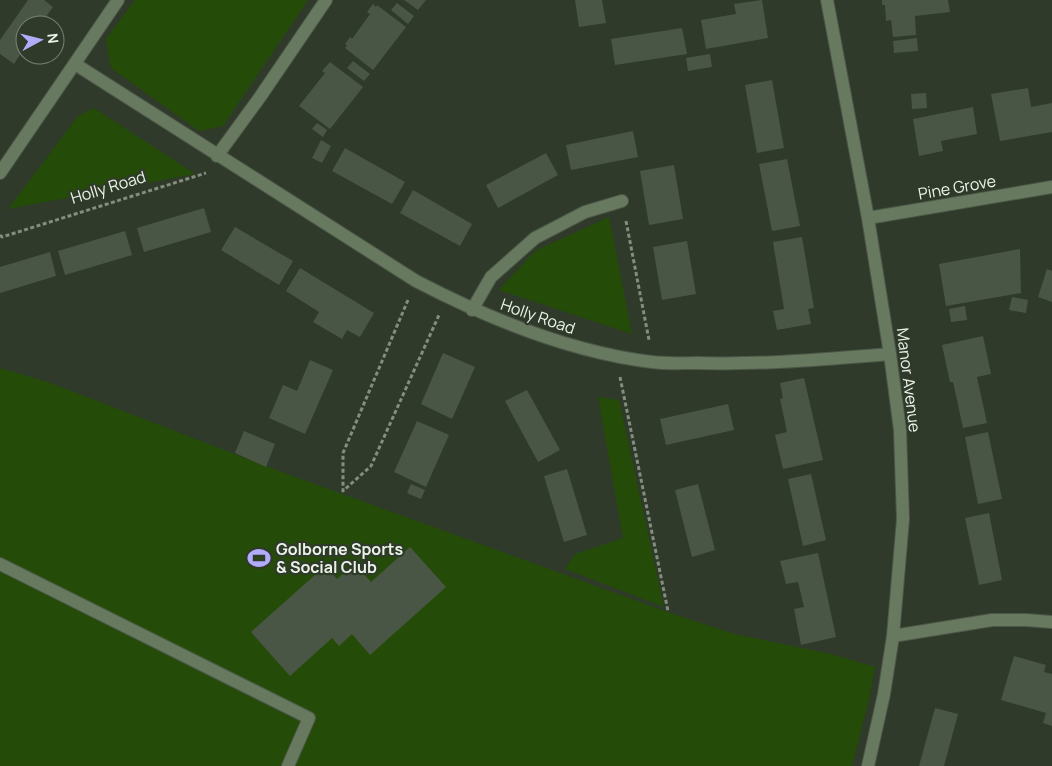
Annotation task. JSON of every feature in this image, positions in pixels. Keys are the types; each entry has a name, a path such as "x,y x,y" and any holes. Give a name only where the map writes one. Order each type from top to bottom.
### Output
{"street":[{"path":"0,173 118,0"},
{"path":"217,156 326,0"},
{"name":"Manor Avenue","path":"826,0 868,218 900,430 903,519 893,636 884,694 868,766"},
{"name":"Holly Road","path":"75,64 416,281 472,310 555,340 616,357 654,362 742,365 890,354"},
{"name":"Pine Grove","path":"868,218 1052,187"},
{"path":"472,310 491,277 535,238 585,212 622,201"},
{"path":"0,564 309,718 288,766"},
{"path":"893,636 992,620 1052,622"}],"path":[{"name":"Holly Road","path":"0,235 2,237 205,174 217,156"},
{"path":"622,201 654,362"},
{"path":"416,281 343,453 343,491 371,466 447,298"},
{"path":"616,357 668,611"}],"green space":[{"path":"135,0 308,0 223,126 199,131 111,68 106,39"},
{"path":"94,108 195,174 8,209 78,116"},
{"path":"609,217 632,334 499,290 535,251"},
{"name":"Golborne Sports & Social Club","path":"0,368 48,382 279,471 673,614 735,634 831,654 875,667 852,766 0,766"},
{"path":"598,397 619,400 664,607 565,569 575,554 623,538"}],"building":[{"path":"28,0 44,0 53,7 47,15 18,15"},
{"path":"404,0 426,0 418,10"},
{"path":"575,0 602,0 606,23 579,27"},
{"path":"762,0 768,38 706,49 701,20 736,14 734,4"},
{"path":"882,0 948,0 950,12 915,16 916,35 893,37 891,20 886,21 885,5 882,5"},
{"path":"397,3 414,16 408,24 391,10"},
{"path":"373,4 406,27 373,70 345,48 347,45 345,44 350,37 352,39 370,14 367,12"},
{"path":"15,19 14,64 0,54 0,40"},
{"path":"682,28 687,54 615,65 611,39"},
{"path":"917,38 918,51 894,53 893,41"},
{"path":"710,54 712,67 688,71 686,58"},
{"path":"353,61 370,74 364,81 347,68"},
{"path":"330,62 363,87 330,129 299,106 325,73 322,71"},
{"path":"772,80 784,148 757,153 745,85"},
{"path":"1028,88 1031,107 1052,103 1052,132 1000,141 991,94"},
{"path":"926,93 927,108 912,109 911,94"},
{"path":"973,107 977,134 941,141 943,151 919,156 913,119"},
{"path":"317,123 327,130 323,137 312,129"},
{"path":"633,131 638,157 571,170 566,145"},
{"path":"321,140 331,146 322,163 312,158"},
{"path":"345,148 405,182 392,204 332,171"},
{"path":"546,153 558,175 498,208 486,185"},
{"path":"787,159 800,226 772,231 759,164"},
{"path":"674,165 683,219 649,225 640,171"},
{"path":"413,190 472,224 460,246 400,213"},
{"path":"204,208 211,232 144,252 137,228"},
{"path":"235,227 293,261 279,285 221,250"},
{"path":"125,231 132,255 65,275 58,251"},
{"path":"802,237 814,308 808,309 811,324 777,330 773,311 784,309 773,242"},
{"path":"687,241 696,294 662,300 653,247"},
{"path":"1020,249 1021,293 946,306 939,264"},
{"path":"50,252 56,276 0,293 0,267"},
{"path":"300,268 374,313 360,337 347,330 342,339 313,322 319,312 286,291"},
{"path":"1047,269 1052,271 1052,302 1038,297"},
{"path":"1012,297 1028,300 1026,313 1009,310"},
{"path":"965,306 967,320 951,322 949,309"},
{"path":"983,336 991,374 977,377 987,423 963,428 953,382 950,382 942,345"},
{"path":"443,353 475,367 452,419 421,404"},
{"path":"310,360 333,370 305,434 269,418 283,385 297,391"},
{"path":"804,378 823,460 783,469 775,435 787,432 780,399 783,398 780,383"},
{"path":"527,390 560,450 538,462 505,401"},
{"path":"728,404 734,430 666,445 660,419"},
{"path":"417,421 449,435 426,487 394,472"},
{"path":"244,431 275,444 266,467 235,453"},
{"path":"988,432 1002,499 978,504 965,437"},
{"path":"567,469 587,535 564,542 544,476"},
{"path":"811,474 826,540 803,546 788,479"},
{"path":"411,484 425,490 421,499 407,493"},
{"path":"698,484 715,550 692,557 675,490"},
{"path":"989,513 1002,580 979,585 965,518"},
{"path":"410,547 446,587 370,655 352,634 339,646 332,638 290,676 251,632 325,566 337,579 355,564 371,582"},
{"path":"818,553 836,637 801,645 794,609 804,607 798,582 786,584 780,561"},
{"path":"1014,656 1046,665 1044,672 1052,674 1052,726 1043,723 1046,713 1001,700"},
{"path":"935,708 958,714 944,766 919,766"}],"place":[{"name":"Golborne Sports & Social Club","path":"259,558"}]}
